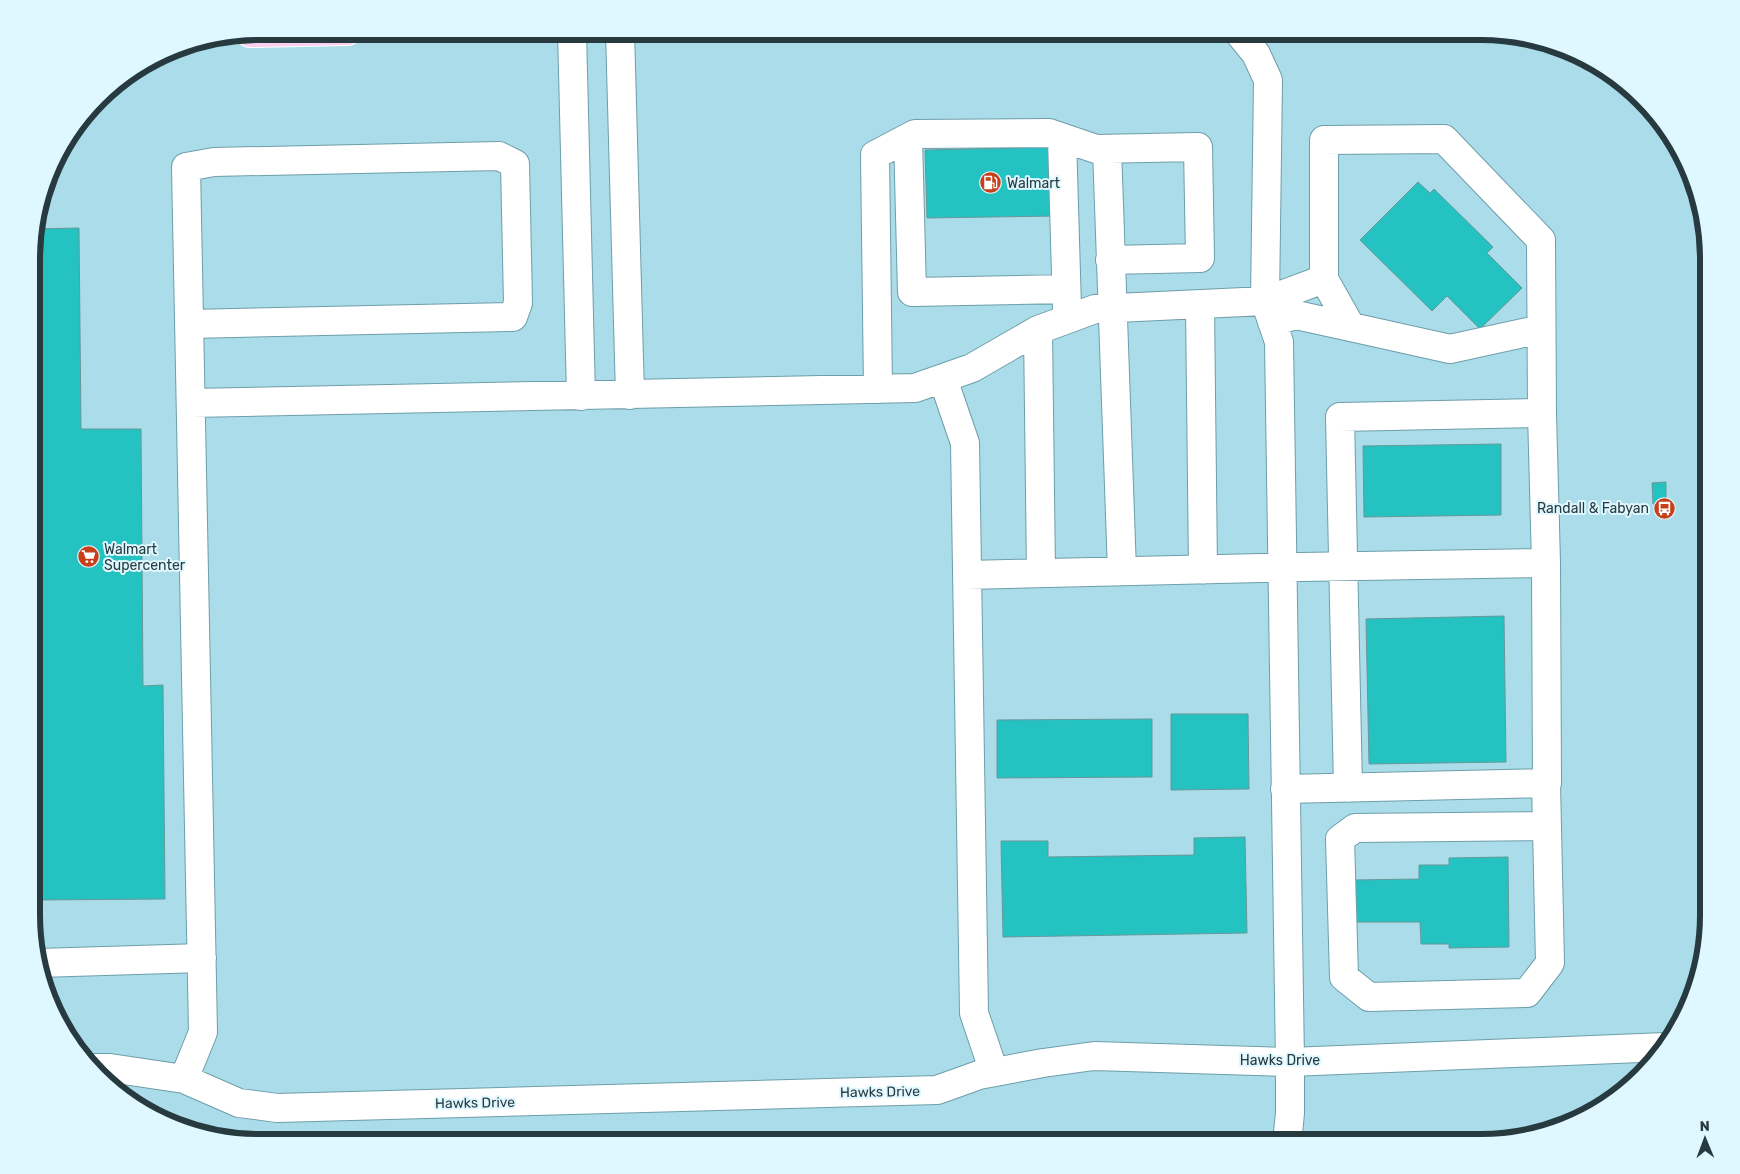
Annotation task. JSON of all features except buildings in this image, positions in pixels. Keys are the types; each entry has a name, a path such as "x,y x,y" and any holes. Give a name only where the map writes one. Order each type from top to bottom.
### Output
{"street":[{"path":"572,40 581,396"},
{"path":"620,40 630,395"},
{"path":"1245,40 1256,54 1268,80 1269,312 1279,342 1290,1062 1288,1134"},
{"path":"878,389 875,155 915,134 1049,134 1101,149 1198,147 1200,258 1110,260"},
{"path":"908,138 912,292 1066,289"},
{"path":"1062,138 1067,320"},
{"path":"1351,327 1324,279 1324,140 1444,139 1541,240 1542,413 1546,563 1546,783 1547,826 1550,963 1527,993 1369,997 1344,977 1340,839 1355,828 1547,826"},
{"path":"1101,149 1115,352 1122,571"},
{"path":"184,1079 203,1032 186,167 214,162 499,156 515,164 518,303 513,317 190,324"},
{"path":"1269,312 1324,279"},
{"path":"192,402 581,396 916,388 972,368 1038,330 1095,309 1112,308 1200,304 1296,315 1450,349 1541,329"},
{"path":"1200,304 1203,570"},
{"path":"1038,330 1041,573"},
{"path":"943,379 965,443 974,1013 994,1072"},
{"path":"1348,788 1340,417 1542,413"},
{"path":"967,575 1546,563"},
{"path":"1285,789 1546,783"},
{"path":"45,962 202,958"},
{"name":"Hawks Drive","path":"102,1068 184,1079 239,1103 277,1108 937,1090 994,1072 1094,1056 1290,1062 1655,1047"}],"place":[{"name":"Walmart","path":"991,183"},
{"name":"Randall & Fabyan","path":"1665,508"},
{"name":"Walmart Supercenter","path":"88,557"}]}
